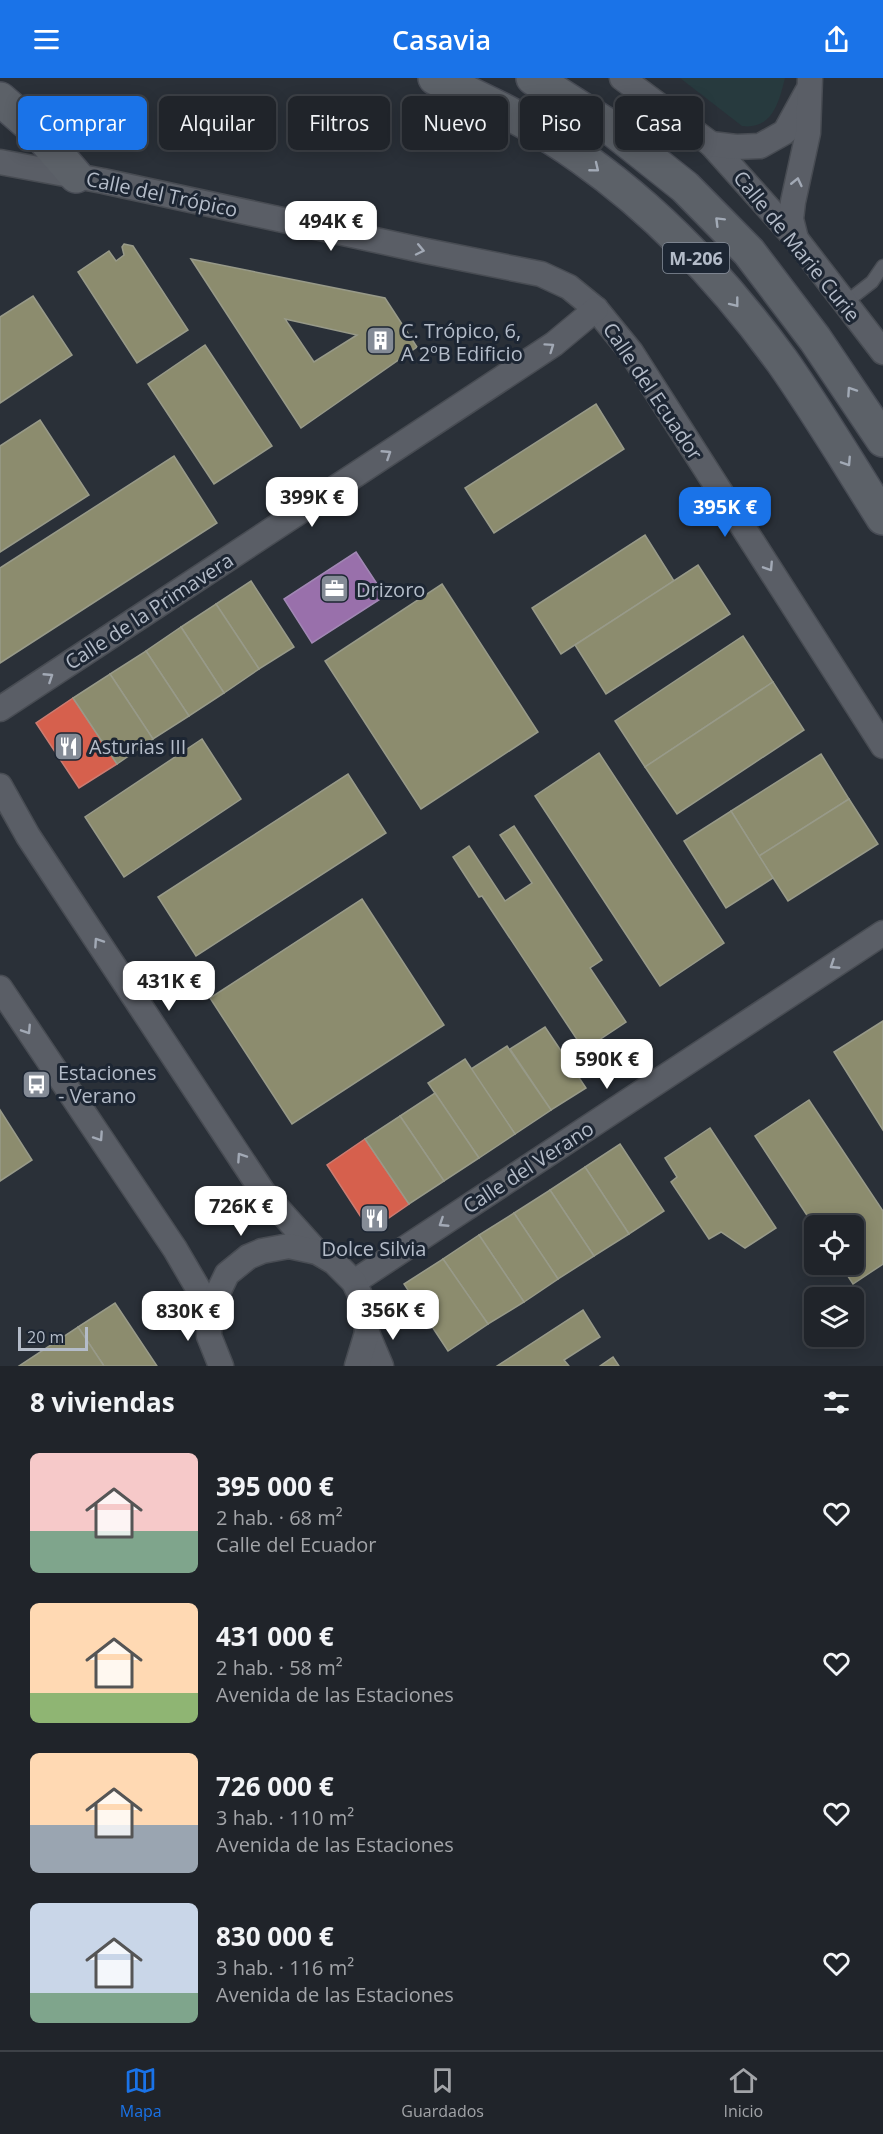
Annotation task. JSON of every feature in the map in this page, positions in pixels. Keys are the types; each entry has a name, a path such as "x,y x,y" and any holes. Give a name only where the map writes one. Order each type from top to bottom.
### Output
{"main road":[{"name":"M-206","path":"435,78 500,108 582,158 658,219 715,278 781,361 883,518"},
{"name":"M-206","path":"532,78 608,124 685,187 749,252 815,339 883,440"},
{"path":"0,99 38,132 76,176"}],"street":[{"name":"Calle de Marie Curie","path":"622,78 711,144 796,239 883,352"},
{"path":"711,144 736,147 760,146 785,132 809,84"},
{"path":"796,239 791,219 808,133 809,84"},
{"name":"Calle del Trópico","path":"0,162 541,274 569,287 596,309"},
{"name":"Calle de la Primavera","path":"0,709 554,344 596,309"},
{"name":"Calle del Ecuador","path":"596,309 631,351 883,746"},
{"path":"0,786 28,836 263,1192 317,1252 334,1262 354,1282 365,1306 367,1334 381,1366"},
{"name":"Calle del Verano","path":"354,1282 883,933"},
{"path":"0,988 175,1249 210,1309"},
{"path":"221,1366 209,1336 210,1309 227,1274 248,1257 262,1251 289,1246 317,1252"},
{"path":"357,1366 367,1334"}],"lane":[{"path":"845,303 872,282 883,266"}],"green space":[{"path":"680,78 785,78 777,105 767,119 761,124 742,126"}],"building: Comercios":[{"path":"73,698 117,764 79,788 36,723"},
{"path":"365,1139 409,1204 370,1231 327,1165"}],"building: Oficinas":[{"path":"356,552 385,596 312,643 284,599"}],"building: Industria":[{"path":"124,244 133,246 188,330 137,363 78,272 109,251 116,261 124,255 122,247"},
{"name":"C. Trópico, 6, A 2ºB Edificio","path":"191,259 385,298 417,347 301,428","holes":["285,319 357,335 314,362"]},
{"path":"33,296 72,355 0,403 0,317"},
{"path":"205,345 272,446 214,484 148,384"},
{"path":"596,404 624,449 494,533 465,488"},
{"path":"40,420 89,495 0,552 0,446"},
{"path":"174,456 217,523 0,663 0,568"},
{"path":"645,535 674,581 561,654 532,608"},
{"path":"698,565 730,614 606,694 575,645"},
{"path":"251,581 294,647 259,669 216,604"},
{"path":"442,584 538,732 421,809 325,661"},
{"path":"216,604 259,669 224,693 181,627"},
{"path":"181,627 224,693 189,716 146,651"},
{"path":"743,636 773,682 645,767 615,721"},
{"path":"146,651 189,716 153,739 110,674"},
{"path":"110,674 153,739 117,764 73,698"},
{"path":"773,682 804,730 677,814 645,767"},
{"path":"202,739 241,799 124,877 85,817"},
{"path":"599,753 724,943 660,986 535,796"},
{"path":"821,754 849,799 759,856 731,811"},
{"path":"348,774 386,833 196,956 158,897"},
{"path":"849,799 878,844 788,901 759,856"},
{"path":"731,811 773,878 726,908 684,841"},
{"path":"514,826 602,960 590,968 626,1022 584,1050 482,896 479,897 453,857 469,846 505,901 532,883 500,835"},
{"path":"362,899 444,1025 292,1124 210,998"},
{"path":"883,1021 883,1130 834,1052"},
{"path":"545,1027 586,1088 551,1110 510,1049"},
{"path":"507,1046 551,1110 515,1134 471,1069"},
{"path":"465,1059 515,1134 479,1158 428,1083"},
{"path":"435,1093 479,1158 444,1181 400,1116"},
{"path":"809,1100 883,1211 883,1264 853,1284 847,1275 864,1275 864,1215 807,1215 755,1136"},
{"path":"0,1110 32,1160 0,1181"},
{"path":"400,1116 444,1181 409,1204 365,1139"},
{"path":"710,1128 776,1228 745,1248 721,1232 709,1239 671,1182 677,1177 665,1158"},
{"path":"620,1144 664,1211 629,1234 585,1167"},
{"path":"585,1167 629,1234 594,1256 550,1190"},
{"path":"550,1190 594,1256 558,1279 514,1213"},
{"path":"514,1213 558,1279 524,1302 479,1235"},
{"path":"479,1235 524,1302 488,1324 443,1259"},
{"path":"443,1259 488,1324 448,1351 404,1284"},
{"path":"115,1303 157,1366 104,1366 78,1327"},
{"path":"583,1310 600,1337 564,1360 569,1366 497,1366"},
{"path":"78,1327 104,1366 19,1366"},
{"path":"613,1357 619,1366 600,1366"}],"place":[{"name":"C. Trópico, 6, A 2ºB Edificio","path":"380,341"},
{"name":"Drizoro","path":"335,589"},
{"name":"Asturias III","path":"68,746"},
{"name":"Estaciones - Verano","path":"37,1084"},
{"name":"Dolce Silvia","path":"374,1218"}]}
